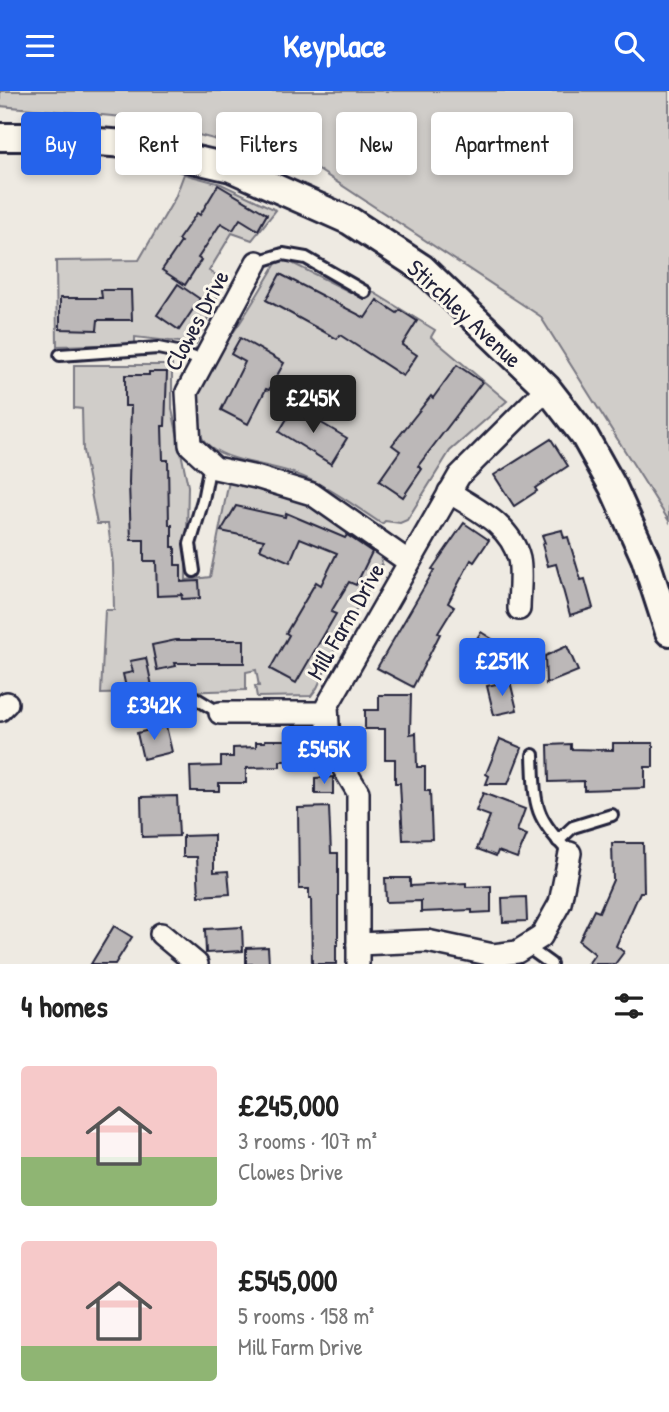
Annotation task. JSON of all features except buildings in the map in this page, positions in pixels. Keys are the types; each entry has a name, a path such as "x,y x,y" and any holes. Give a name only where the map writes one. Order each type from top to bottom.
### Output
{"street":[{"name":"Stirchley Avenue","path":"0,137 127,144 231,168 350,221 422,268 547,389 585,437 613,487 645,558 669,632"},
{"name":"Clowes Drive","path":"210,464 190,445 187,391 257,262"},
{"name":"Mill Farm Drive","path":"358,954 358,792 329,744 327,706 459,475 547,389"},
{"path":"210,464 215,468 312,494 409,562"},
{"path":"449,492 486,515 509,535 519,560 519,609"},
{"path":"220,713 327,713"},
{"path":"358,954 427,941 493,955 517,952 541,937 559,903 564,847"},
{"path":"161,934 197,964"}],"lane":[{"path":"257,262 283,254 306,258 365,292"},
{"path":"60,355 158,348 204,361"},
{"path":"194,571 190,544 210,464"},
{"path":"130,704 192,696 220,713"},
{"path":"533,755 535,799 539,815 564,847 573,827 612,815"},
{"path":"526,946 551,964"}],"shaded area":[{"path":"0,91 669,91 669,521 540,316 322,172 322,112 216,112 216,140 202,136 202,112 115,112 115,116 101,115 101,112 0,106"},
{"path":"184,175 188,175 221,184 276,210 252,240 232,233 209,271 225,280 196,344 135,337 135,344 57,346 56,261 139,260 175,198"},
{"path":"280,257 362,298 368,289 435,330 431,337 507,401 450,451 407,520 400,523 385,521 382,524 317,483 293,473 223,454 209,446 200,434 196,417 206,367 241,321"},
{"path":"74,365 172,365 172,409 188,486 186,580 210,577 229,481 279,490 316,506 381,550 382,566 343,632 311,696 257,697 255,686 259,686 256,670 246,672 246,690 101,694 105,610 114,610 113,564 108,524 97,524 83,451 82,409 74,408"}]}
